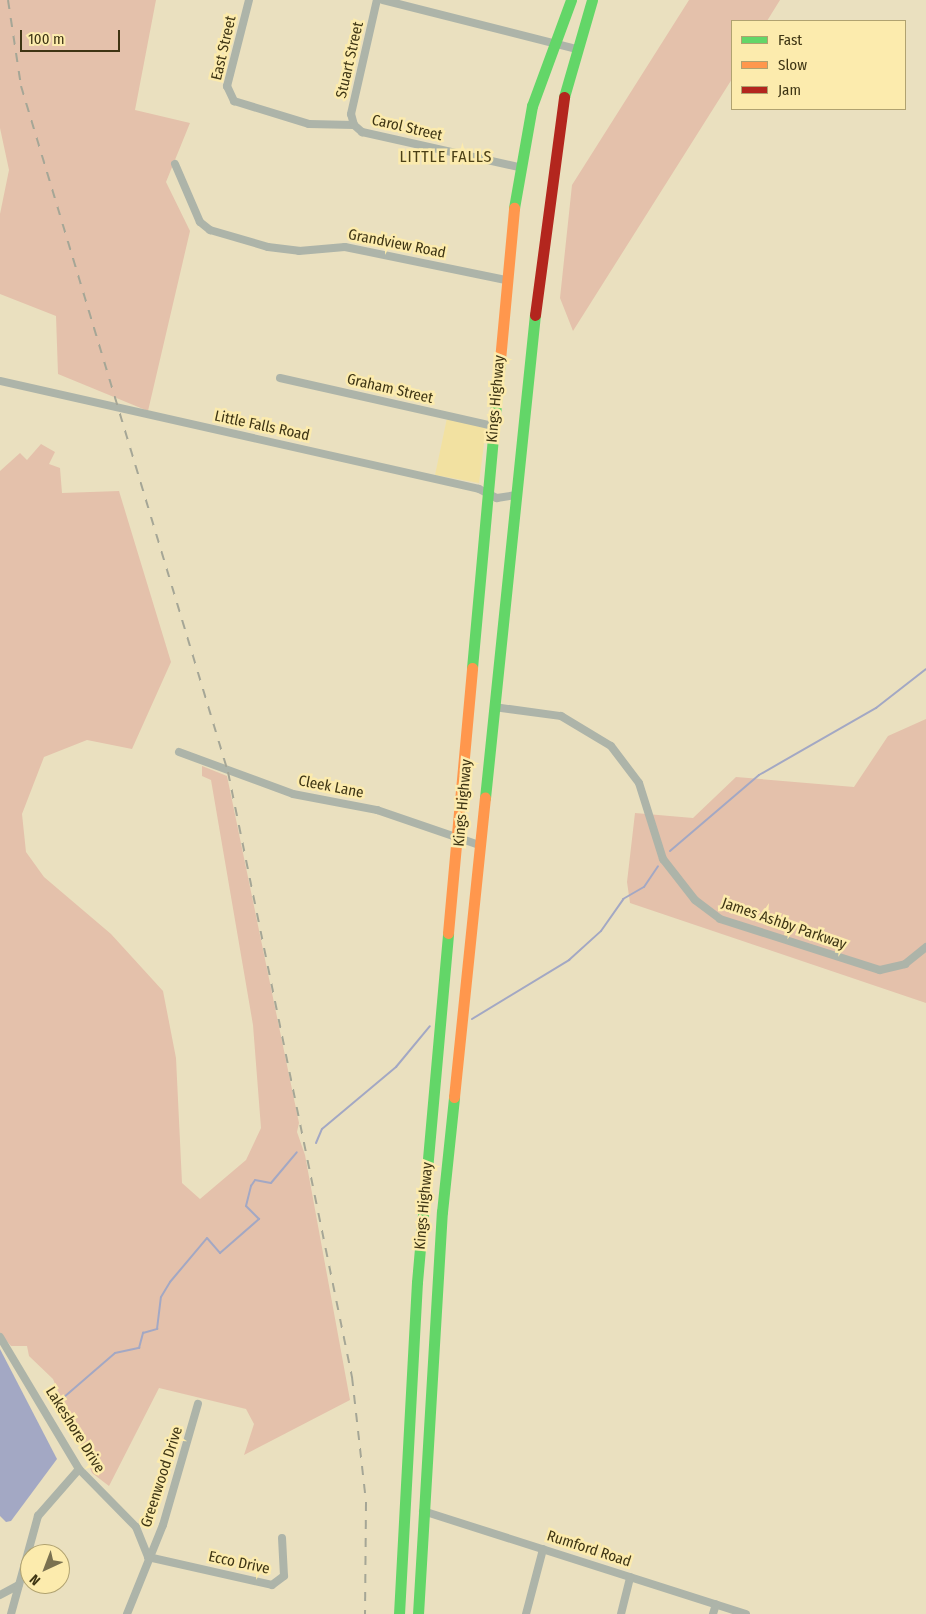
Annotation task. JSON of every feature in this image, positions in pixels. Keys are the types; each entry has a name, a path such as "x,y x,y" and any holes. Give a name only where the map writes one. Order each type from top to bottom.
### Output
{"highway":[{"name":"Kings Highway","path":"399,1614 417,1282 460,841 487,494 518,167 530,114 572,0"},
{"name":"Kings Highway","path":"418,1614 437,1284 479,845 516,496 552,164 577,49 592,0"},
{"path":"417,1282 437,1284"}],"street":[{"name":"East Street","path":"234,101 227,86 249,0"},
{"name":"Stuart Street","path":"354,125 351,114 377,0"},
{"path":"383,0 577,49"},
{"name":"Carol Street","path":"234,101 308,124 354,125 362,132 518,167"},
{"name":"Grandview Road","path":"175,164 200,222 210,230 268,247 299,251 345,247 506,280"},
{"name":"Graham Street","path":"280,378 493,426"},
{"name":"Little Falls Road","path":"0,380 504,499 516,496"},
{"name":"James Ashby Parkway","path":"494,707 562,716 611,746 639,784 663,858 695,900 720,919 873,969 897,967 926,947"},
{"name":"Cleek Lane","path":"179,752 293,794 377,810 460,841 479,845"},
{"name":"Lakeshore Drive","path":"0,1337 79,1469 136,1527 148,1557"},
{"name":"Greenwood Drive","path":"127,1614 148,1557 163,1525 198,1404"},
{"path":"11,1614 38,1516 79,1469"},
{"name":"Rumford Road","path":"423,1511 746,1614"},
{"name":"Ecco Drive","path":"148,1557 272,1585 284,1576 282,1538"},
{"path":"526,1614 543,1549"},
{"path":"620,1614 630,1577"},
{"path":"0,1595 19,1585"},
{"path":"713,1614 716,1604"}],"shaded area":[{"path":"0,0 156,0 135,110 190,123 166,182 190,231 148,411 58,374 56,316 0,294 0,214 9,170 0,128"},
{"path":"689,0 780,0 768,20 731,20 731,81 573,331 560,298 572,185"},
{"path":"447,418 486,428 479,483 435,475"},
{"path":"41,444 55,452 49,464 60,468 62,493 119,491 171,662 132,749 87,740 44,757 22,814 26,852 44,877 111,934 163,991 176,1058 182,1183 200,1199 246,1160 261,1128 253,1025 211,780 202,776 202,766 227,776 299,1123 297,1132 305,1155 350,1400 244,1455 254,1424 246,1409 159,1388 109,1486 92,1473 53,1379 29,1356 27,1346 11,1346 0,1333 0,471 20,453 27,460"},
{"path":"926,719 926,1003 630,903 627,882 635,813 693,818 736,777 854,787 888,736"}],"water":[{"path":"0,1349 57,1459 11,1521 6,1522 0,1516"}],"waterway":[{"path":"670,851 759,775 876,708 926,669"},
{"path":"472,1019 569,960 601,931 623,899 644,887 658,866"},
{"path":"316,1143 322,1129 396,1067 430,1026"},
{"path":"56,1404 115,1353 139,1348 143,1333 157,1329 161,1297 170,1282 207,1238 220,1253 259,1219 246,1206 251,1186 255,1180 271,1183 297,1152"}],"railway":[{"path":"8,0 21,86 228,772 352,1377 366,1502 365,1614"}],"traffic: fast":[{"path":"514,208 532,106 571,0"},
{"path":"564,97 592,0"},
{"path":"485,798 535,315"},
{"path":"472,668 500,360"},
{"path":"399,1614 417,1282 448,933"},
{"path":"418,1614 442,1212 454,1097"}],"traffic: slow":[{"path":"500,360 514,208"},
{"path":"448,933 472,668"},
{"path":"454,1097 485,798"}],"traffic: jam":[{"path":"535,315 564,97"}],"district":[{"name":"LITTLE FALLS","path":"446,157"}]}
